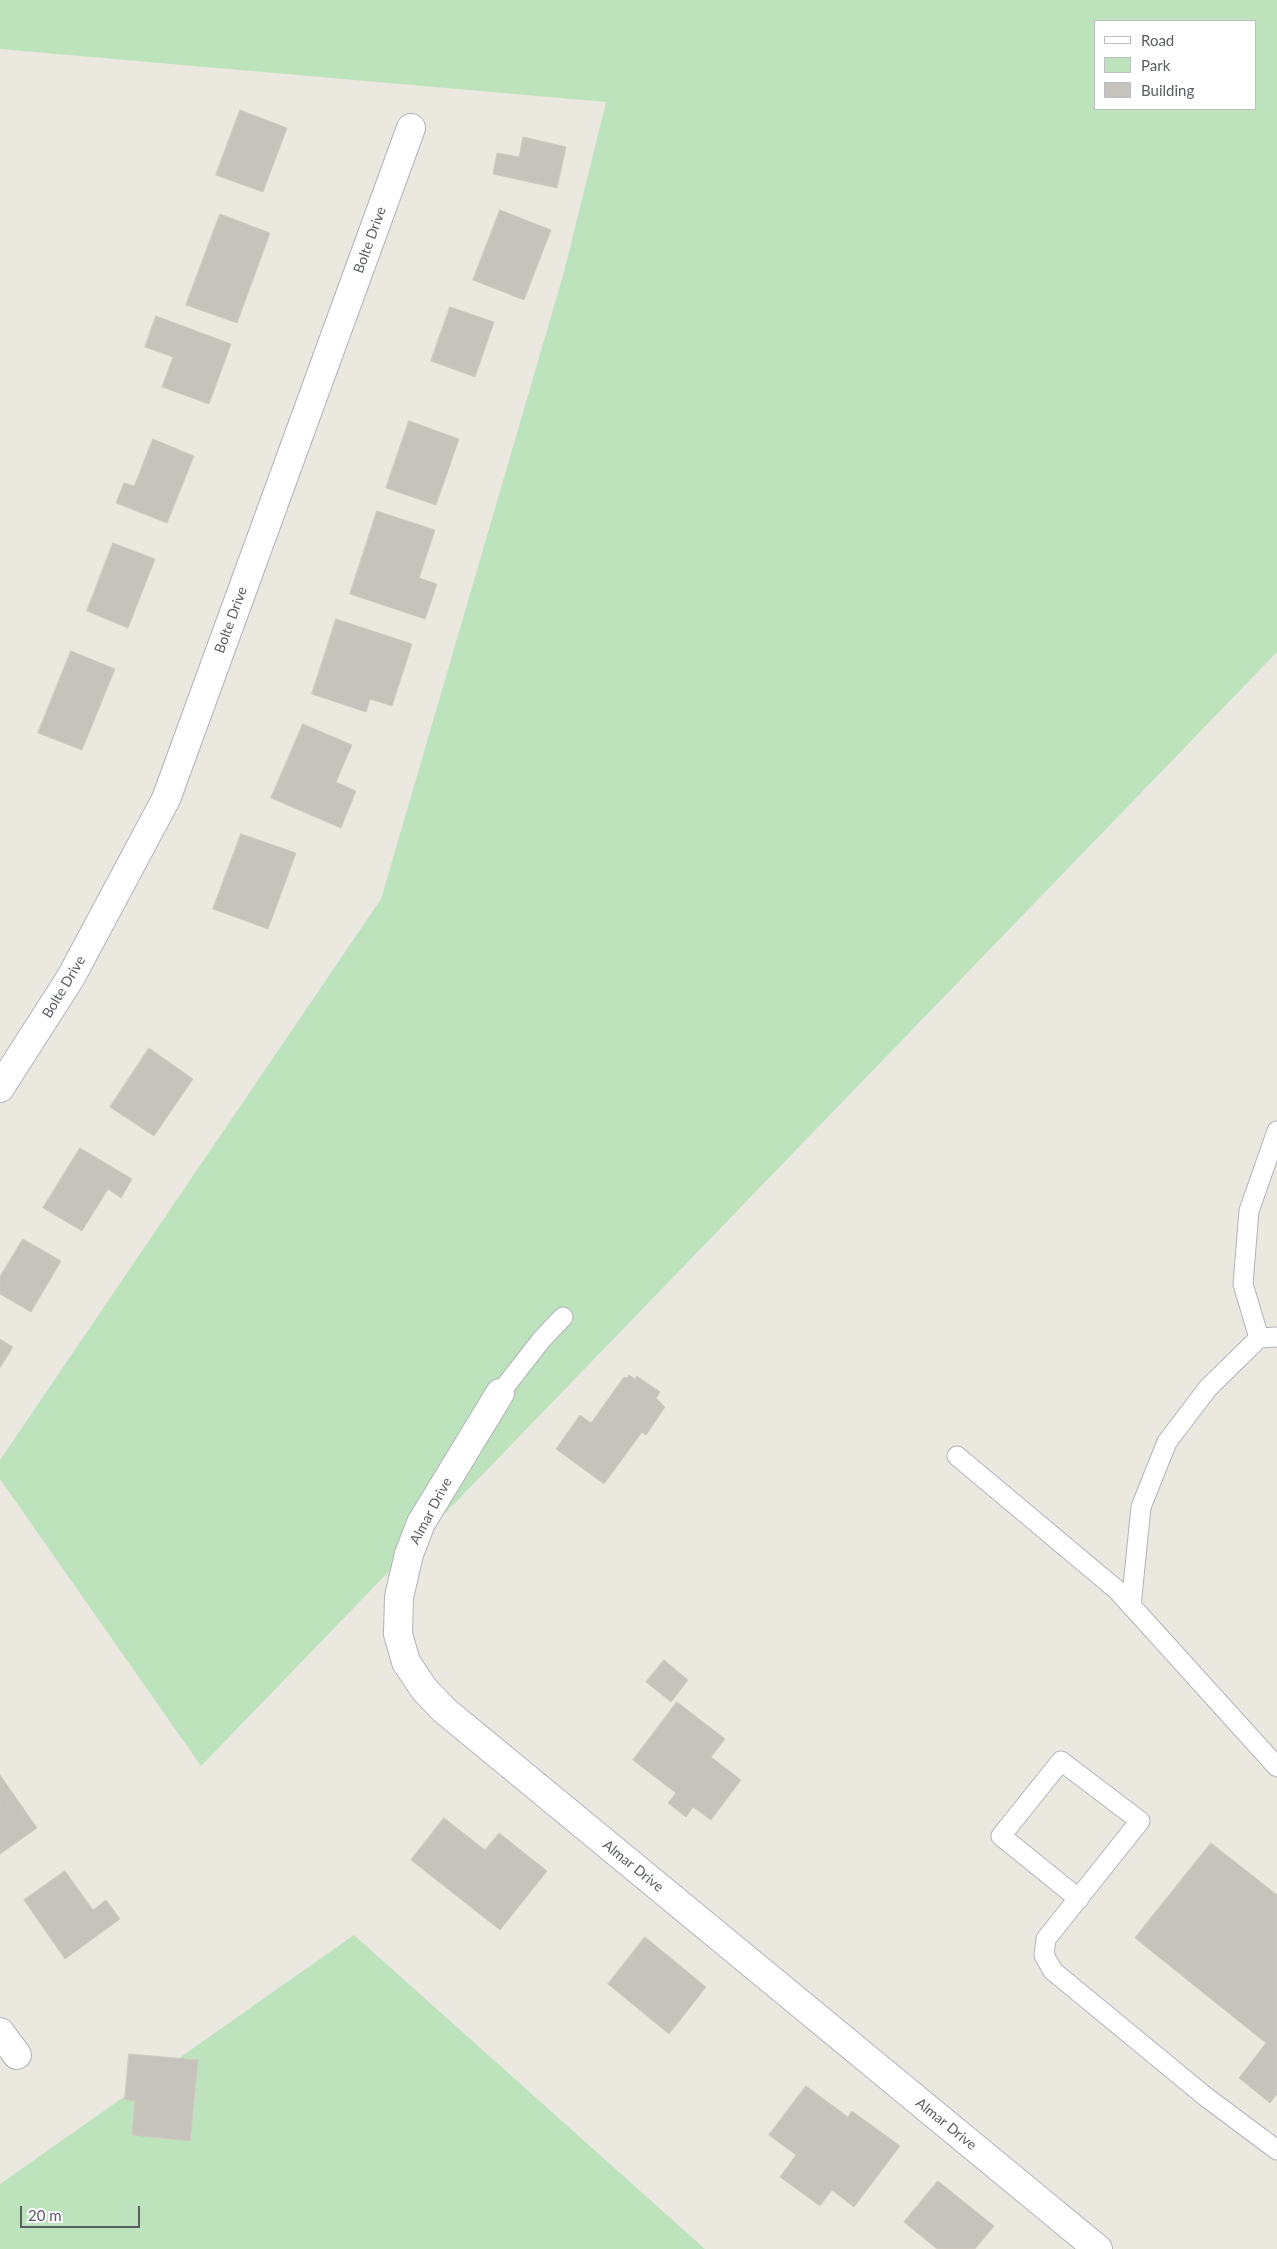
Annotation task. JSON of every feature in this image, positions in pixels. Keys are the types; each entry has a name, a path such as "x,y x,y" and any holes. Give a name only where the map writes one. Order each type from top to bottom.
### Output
{"street":[{"name":"Bolte Drive","path":"0,1088 71,978 166,800 411,128"},
{"name":"Almar Drive","path":"500,1393 421,1523 409,1554 400,1597 398,1634 406,1662 424,1689 444,1710 1098,2249"},
{"path":"0,2032 17,2055"}],"lane":[{"path":"1131,1606 1141,1507 1167,1442 1208,1388 1268,1338 1243,1284 1249,1211 1277,1131"},
{"path":"500,1393 542,1339 563,1317"},
{"path":"957,1456 1117,1590 1277,1767"},
{"path":"1079,1899 1001,1836 1061,1761 1140,1821 1079,1899 1046,1939 1044,1955 1053,1971 1206,2097 1277,2150"}],"green space":[{"path":"0,0 1277,0 1277,652 201,1766 0,1479 0,1460 381,899 564,272 606,102 0,49"},
{"path":"354,1935 705,2249 0,2249 0,2184"}],"building":[{"path":"240,110 287,128 263,192 216,175"},
{"path":"523,137 566,147 557,188 493,174 497,153 519,157"},
{"path":"500,210 551,230 524,300 473,280"},
{"path":"220,214 270,233 237,323 186,305"},
{"path":"450,307 494,322 475,377 431,361"},
{"path":"156,316 231,344 209,404 162,387 173,357 145,347"},
{"path":"409,421 459,439 436,505 386,488"},
{"path":"153,439 194,456 167,523 116,503 124,483 134,486"},
{"path":"377,511 435,530 419,578 437,584 425,619 350,594"},
{"path":"113,543 155,559 128,628 87,611"},
{"path":"336,619 412,644 392,706 370,699 366,712 312,694"},
{"path":"71,651 115,669 82,750 38,733"},
{"path":"303,724 352,745 336,782 356,791 341,828 271,798"},
{"path":"241,834 296,853 268,929 213,909"},
{"path":"149,1048 193,1079 154,1136 110,1107"},
{"path":"80,1148 132,1179 121,1198 108,1189 82,1231 43,1208"},
{"path":"23,1239 61,1261 31,1312 0,1294 0,1277"},
{"path":"0,1339 13,1347 0,1368"},
{"path":"629,1375 635,1379 637,1376 660,1392 656,1398 665,1407 646,1435 642,1432 604,1484 556,1449 580,1415 591,1423 624,1377 627,1378"},
{"path":"664,1660 688,1680 671,1702 646,1682"},
{"path":"677,1702 725,1739 711,1757 741,1780 711,1820 693,1807 686,1817 668,1803 676,1793 633,1760"},
{"path":"0,1775 37,1828 0,1854"},
{"path":"444,1818 485,1850 499,1833 547,1871 500,1930 411,1860"},
{"path":"1211,1843 1277,1895 1277,2094 1270,2103 1239,2078 1266,2043 1135,1938"},
{"path":"65,1871 93,1910 106,1900 120,1919 65,1959 24,1900"},
{"path":"645,1937 706,1987 669,2034 608,1984"},
{"path":"129,2054 198,2060 190,2141 132,2135 135,2101 125,2099"},
{"path":"806,2086 848,2117 852,2111 900,2146 854,2207 832,2190 820,2206 780,2177 796,2155 769,2135"},
{"path":"938,2181 994,2226 975,2249 937,2249 904,2222"}]}
